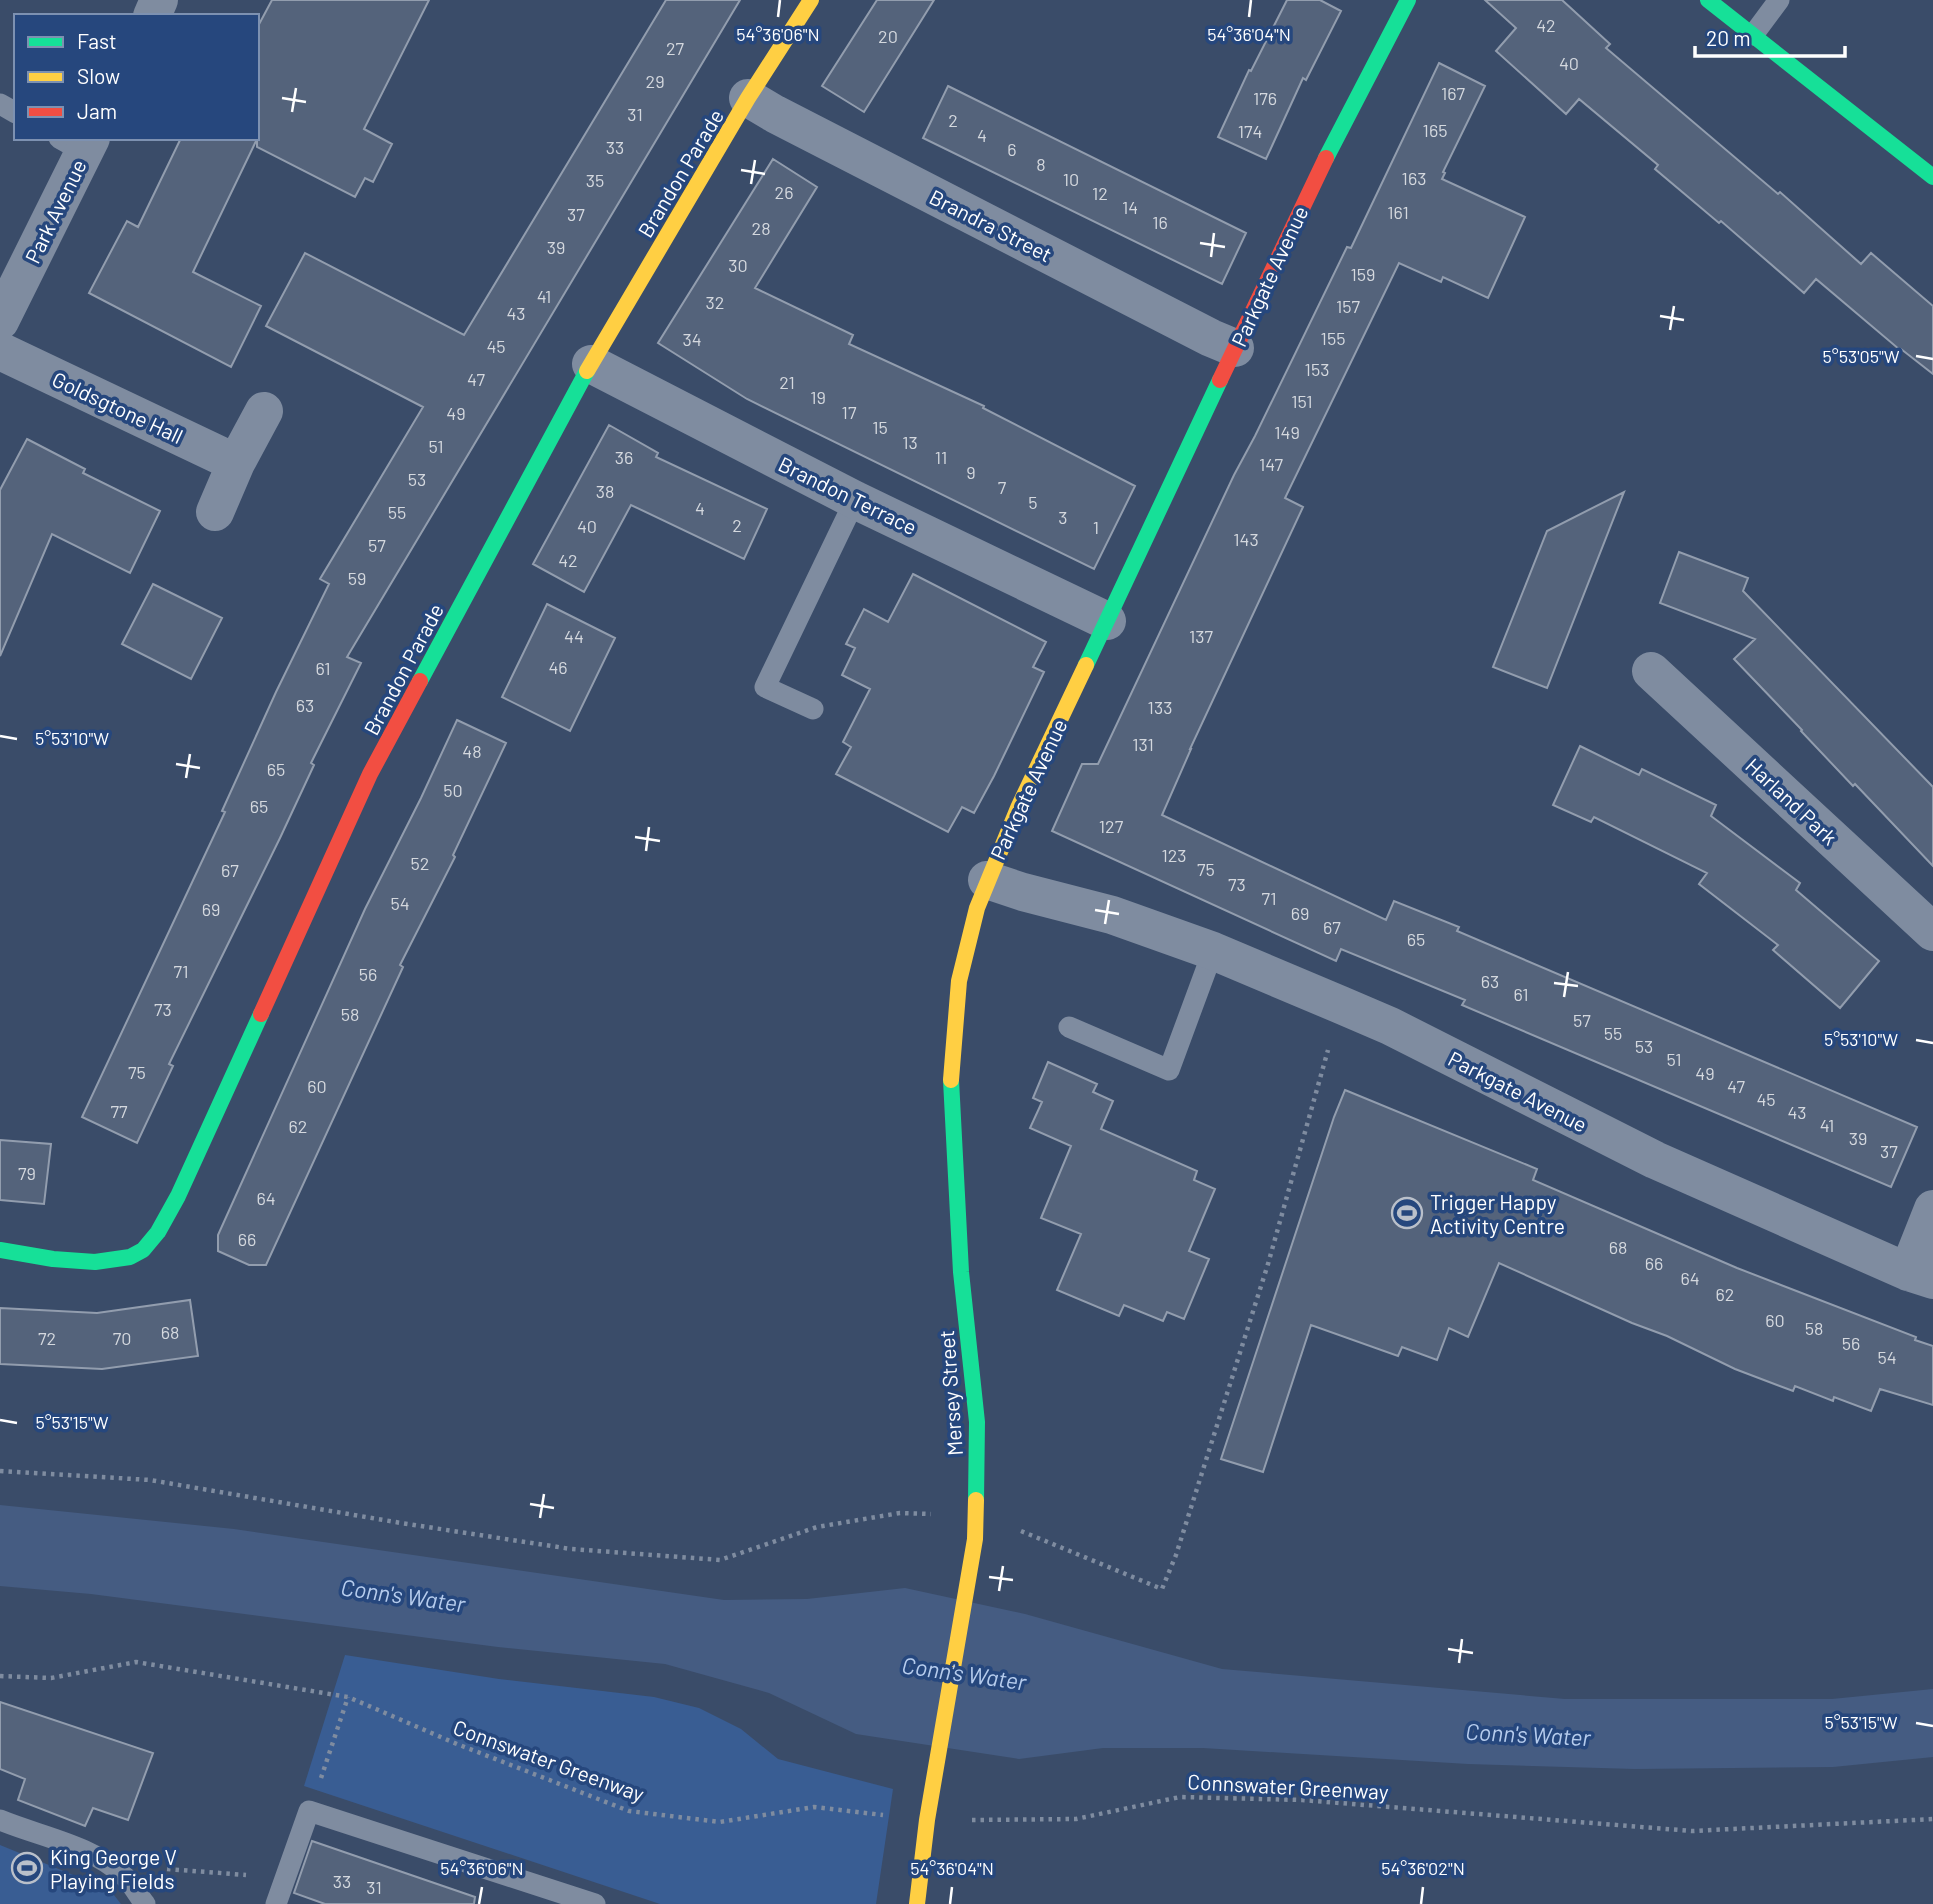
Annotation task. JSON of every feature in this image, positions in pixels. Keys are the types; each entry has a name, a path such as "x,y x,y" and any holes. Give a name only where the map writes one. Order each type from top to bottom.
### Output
{"street":[{"name":"Brandon Parade","path":"0,1250 85,1262 120,1261 142,1252 157,1235 178,1196 370,774 591,364 748,98 811,0"},
{"name":"Parkgate Avenue","path":"1408,0 1313,184 1017,807 988,880 1112,915 1213,951 1390,1026 1655,1160 1921,1276"},
{"path":"1708,0 1930,170"},
{"name":"Brandra Street","path":"748,98 787,121 1235,348"},
{"name":"Park Avenue","path":"0,321 78,143"},
{"name":"Goldsgtone Hall","path":"0,351 236,463"},
{"name":"Brandon Terrace","path":"591,364 855,500 1107,621"},
{"path":"215,512 236,463 264,411"},
{"name":"Harland Park","path":"1651,671 1933,932"},
{"name":"Mersey Street","path":"917,1904 928,1813 975,1539 977,1422 961,1272 951,1069 960,981 977,908 988,880"},
{"path":"1921,1276 1933,1209"}],"lane":[{"path":"1753,36 1779,0"},
{"path":"813,709 765,687 855,500"},
{"path":"1069,1027 1169,1070 1213,951"},
{"path":"276,1904 309,1811 595,1904"},
{"path":"0,1820 58,1839 105,1861 126,1878 145,1904"}],"path":[{"path":"0,1471 150,1480 571,1549 720,1560 831,1524 900,1513 976,1515 1049,1541 1162,1588 1176,1555 1268,1264 1340,1005"},
{"name":"Connswater Greenway","path":"0,1676 51,1678 136,1662 348,1697 457,1744 629,1811 720,1822 814,1807 1076,1819 1180,1797 1316,1801 1692,1831 1933,1819"},
{"path":"309,1811 348,1697"},
{"path":"126,1878 160,1868 285,1878"}],"shaded area":[{"path":"345,1655 499,1679 654,1697 699,1708 741,1729 778,1759 893,1789 876,1904 660,1904 304,1786"},
{"name":"King George V Playing Fields","path":"0,1845 110,1890 121,1904 0,1904"}],"water":[{"name":"Conn's Water","path":"0,1505 234,1529 724,1600 807,1599 905,1588 1025,1614 1222,1669 1565,1699 1832,1699 1933,1689 1933,1757 1833,1767 1635,1769 1468,1764 1203,1748 1103,1748 1019,1759 856,1734 769,1693 665,1664 498,1647 91,1594 0,1586"}],"building":[{"path":"272,0 429,0 364,129 392,144 373,182 365,178 355,197 257,147 259,24"},
{"path":"666,0 740,0 347,657 361,663 311,763 314,765 280,838 169,1064 173,1066 137,1143 82,1117 225,812 222,811 276,692 329,584 320,579 423,407 266,326 305,253 464,335"},
{"path":"877,0 934,0 864,112 822,86"},
{"path":"1287,0 1320,0 1341,11 1306,80 1303,78 1266,159 1218,137 1249,70 1251,71"},
{"path":"1485,0 1562,0 1610,44 1606,48 1778,194 1780,192 1861,264 1871,253 1933,306 1933,374 1900,350 1816,279 1804,293 1721,221 1719,223 1655,169 1658,165 1579,99 1566,114 1496,51 1516,28"},
{"path":"1439,63 1485,86 1442,179 1525,217 1488,298 1443,277 1441,282 1399,263 1285,498 1303,507 1162,815 1386,920 1394,901 1459,927 1457,931 1917,1127 1891,1187 1462,1005 1465,1000 1341,949 1336,961 1052,831 1082,764 1098,764 1234,475 1347,247 1351,248"},
{"path":"948,86 1246,233 1222,284 923,138"},
{"path":"180,140 257,140 193,272 261,306 231,367 89,293 127,221 138,227"},
{"path":"773,159 817,187 755,288 853,335 849,344 984,406 983,408 1135,486 1094,569 747,399 658,343"},
{"path":"609,425 658,453 656,457 767,509 744,559 631,505 584,592 533,564"},
{"path":"27,439 85,469 83,473 160,511 130,573 52,534 0,656 0,490"},
{"path":"1624,492 1547,688 1493,667 1547,531"},
{"path":"1679,552 1748,578 1743,591 1933,787 1933,866 1855,784 1853,786 1734,659 1755,639 1660,603"},
{"path":"913,574 1046,642 1033,667 1044,672 994,776 974,813 962,807 948,832 836,774 851,747 843,742 870,689 842,675 855,648 846,644 864,609 888,622"},
{"path":"153,584 222,618 191,679 122,644"},
{"path":"547,604 615,638 570,731 502,697"},
{"path":"457,720 506,743 453,855 455,857 400,965 403,967 266,1265 249,1265 218,1251 218,1235 365,909"},
{"path":"1580,746 1639,775 1642,769 1716,805 1711,816 1800,883 1796,890 1879,961 1840,1008 1773,950 1778,945 1699,884 1707,873 1594,817 1591,822 1553,805"},
{"path":"1048,1062 1097,1084 1093,1092 1113,1101 1101,1129 1197,1171 1194,1180 1215,1189 1189,1251 1209,1259 1184,1319 1167,1312 1163,1321 1124,1305 1119,1316 1057,1290 1081,1234 1041,1218 1071,1146 1030,1128 1042,1102 1033,1098"},
{"path":"1345,1090 1537,1169 1533,1180 1737,1268 1933,1346 1933,1405 1880,1389 1871,1411 1834,1397 1833,1401 1795,1386 1793,1391 1735,1369 1667,1336 1499,1263 1468,1337 1449,1328 1437,1360 1402,1347 1398,1356 1311,1325 1263,1472 1221,1459"},
{"path":"0,1140 51,1144 44,1204 0,1200"},
{"path":"190,1300 198,1356 102,1369 0,1364 0,1308 97,1313"},
{"path":"0,1702 153,1753 128,1820 93,1808 85,1826 18,1800 25,1779 0,1769"},
{"path":"312,1841 475,1897 474,1904 325,1904 294,1893"}],"traffic: fast":[{"path":"1326,158 1408,0"},
{"path":"1708,0 1933,177"},
{"path":"420,681 587,371"},
{"path":"1086,665 1220,380"},
{"path":"0,1250 53,1259 95,1262 130,1257 143,1250 158,1232 178,1196 261,1014"},
{"path":"951,1080 961,1272 977,1422 976,1500"}],"traffic: slow":[{"path":"587,371 748,98 811,0"},
{"path":"951,1080 959,981 977,908 1018,808 1086,665"},
{"path":"917,1904 927,1820 975,1539 976,1500"}],"traffic: jam":[{"path":"1220,380 1326,158"},
{"path":"261,1014 370,774 420,681"}],"place":[{"name":"Trigger Happy Activity Centre","path":"1407,1213"},
{"name":"King George V Playing Fields","path":"27,1868"}]}
